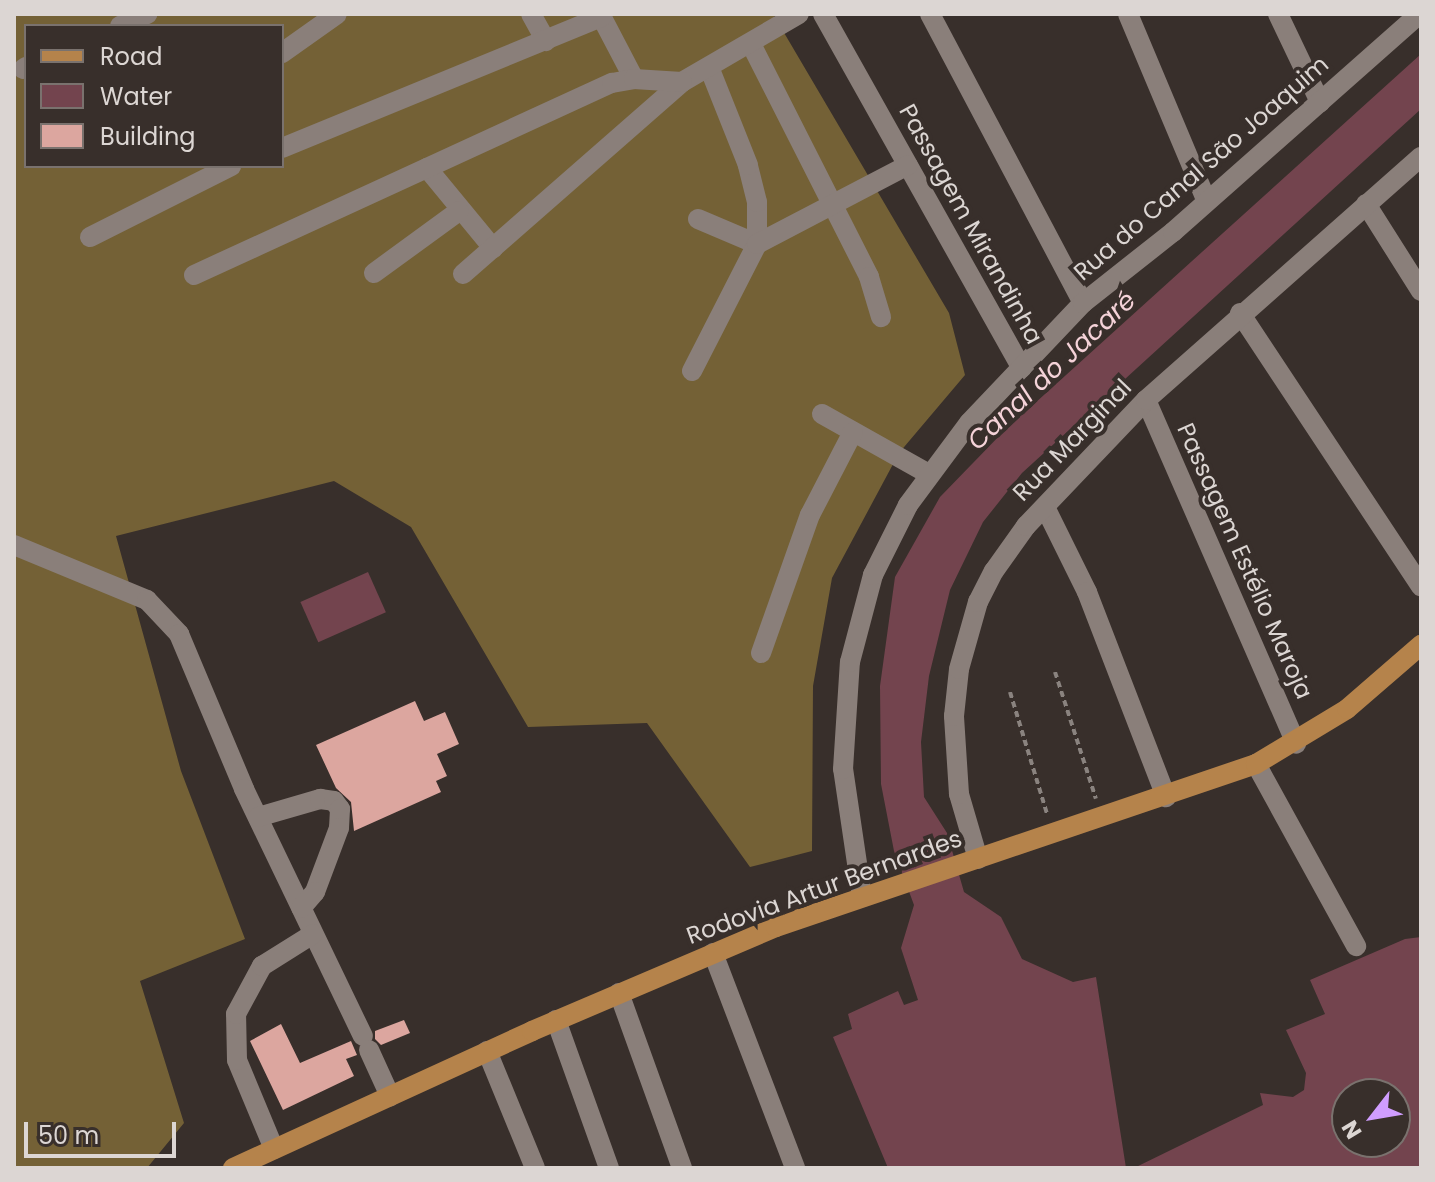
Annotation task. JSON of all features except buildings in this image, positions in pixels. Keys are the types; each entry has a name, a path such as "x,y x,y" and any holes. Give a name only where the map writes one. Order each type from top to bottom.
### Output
{"main road":[{"name":"Rodovia Artur Bernardes","path":"233,1168 556,1020 713,953 871,894 1166,797 1256,764 1296,744 1421,645"}],"street":[{"path":"124,24 147,14"},
{"path":"284,52 337,14"},
{"path":"531,14 546,41"},
{"path":"463,274 682,82 799,14"},
{"name":"Passagem Mirandinha","path":"823,14 1022,368 929,474 879,561 850,662 843,769 871,894"},
{"path":"930,14 1083,303"},
{"path":"1128,14 1206,200"},
{"path":"1278,14 1320,102"},
{"name":"Rua do Canal São Joaquim","path":"1022,368 1083,303 1419,14"},
{"path":"284,147 546,41 600,15 634,79"},
{"path":"751,44 869,277 881,317"},
{"path":"692,371 757,244 757,202 748,165 709,67"},
{"path":"194,275 612,83 634,79 682,82"},
{"name":"Rua Marginal","path":"973,860 959,794 954,716 959,669 978,602 994,571 1045,507 1146,400 1240,313 1421,157"},
{"path":"698,219 757,244 834,207 908,165"},
{"path":"90,237 227,168"},
{"path":"427,168 459,211 493,248"},
{"path":"1366,204 1421,291"},
{"path":"374,273 459,211"},
{"path":"1240,313 1421,586"},
{"name":"Passagem Estélio Maroja","path":"1146,400 1296,744"},
{"path":"822,414 929,474"},
{"path":"761,653 810,515 853,432"},
{"path":"1045,507 1087,592 1166,797"},
{"path":"14,545 147,600 166,616 179,634 258,817 390,1096"},
{"path":"1256,764 1356,946"},
{"path":"258,817 320,799 334,801 340,809 339,828 315,892 301,908"},
{"path":"274,1149 237,1060 236,1014 262,966 313,934"},
{"path":"713,953 795,1168"},
{"path":"619,993 682,1168"},
{"path":"556,1020 609,1168"},
{"path":"487,1051 535,1168"}],"path":[{"path":"1055,672 1102,817"},
{"path":"1010,692 1053,832"}],"shaded area":[{"path":"14,14 773,14 949,313 965,375 899,453 832,578 813,686 812,851 750,867 647,723 528,727 411,527 334,481 116,536 181,771 245,939 140,981 184,1123 147,1168 14,1168"}],"water":[{"path":"1421,54 1421,109 1022,473 983,522 950,590 929,676 921,742 924,797 947,833 964,892 1001,917 1022,959 1073,982 1096,977 1126,1168 888,1168 833,1037 852,1029 848,1014 898,991 904,1005 918,1000 901,948 914,905 894,851 881,784 880,686 895,577 940,497 1004,431"},
{"path":"368,572 386,612 318,642 300,602"},
{"path":"1421,937 1421,1168 1134,1168 1263,1105 1260,1093 1293,1097 1304,1090 1306,1073 1286,1030 1325,1014 1310,980 1405,939"}],"water label":[{"name":"Canal do Jacaré","path":"1052,371"}]}
